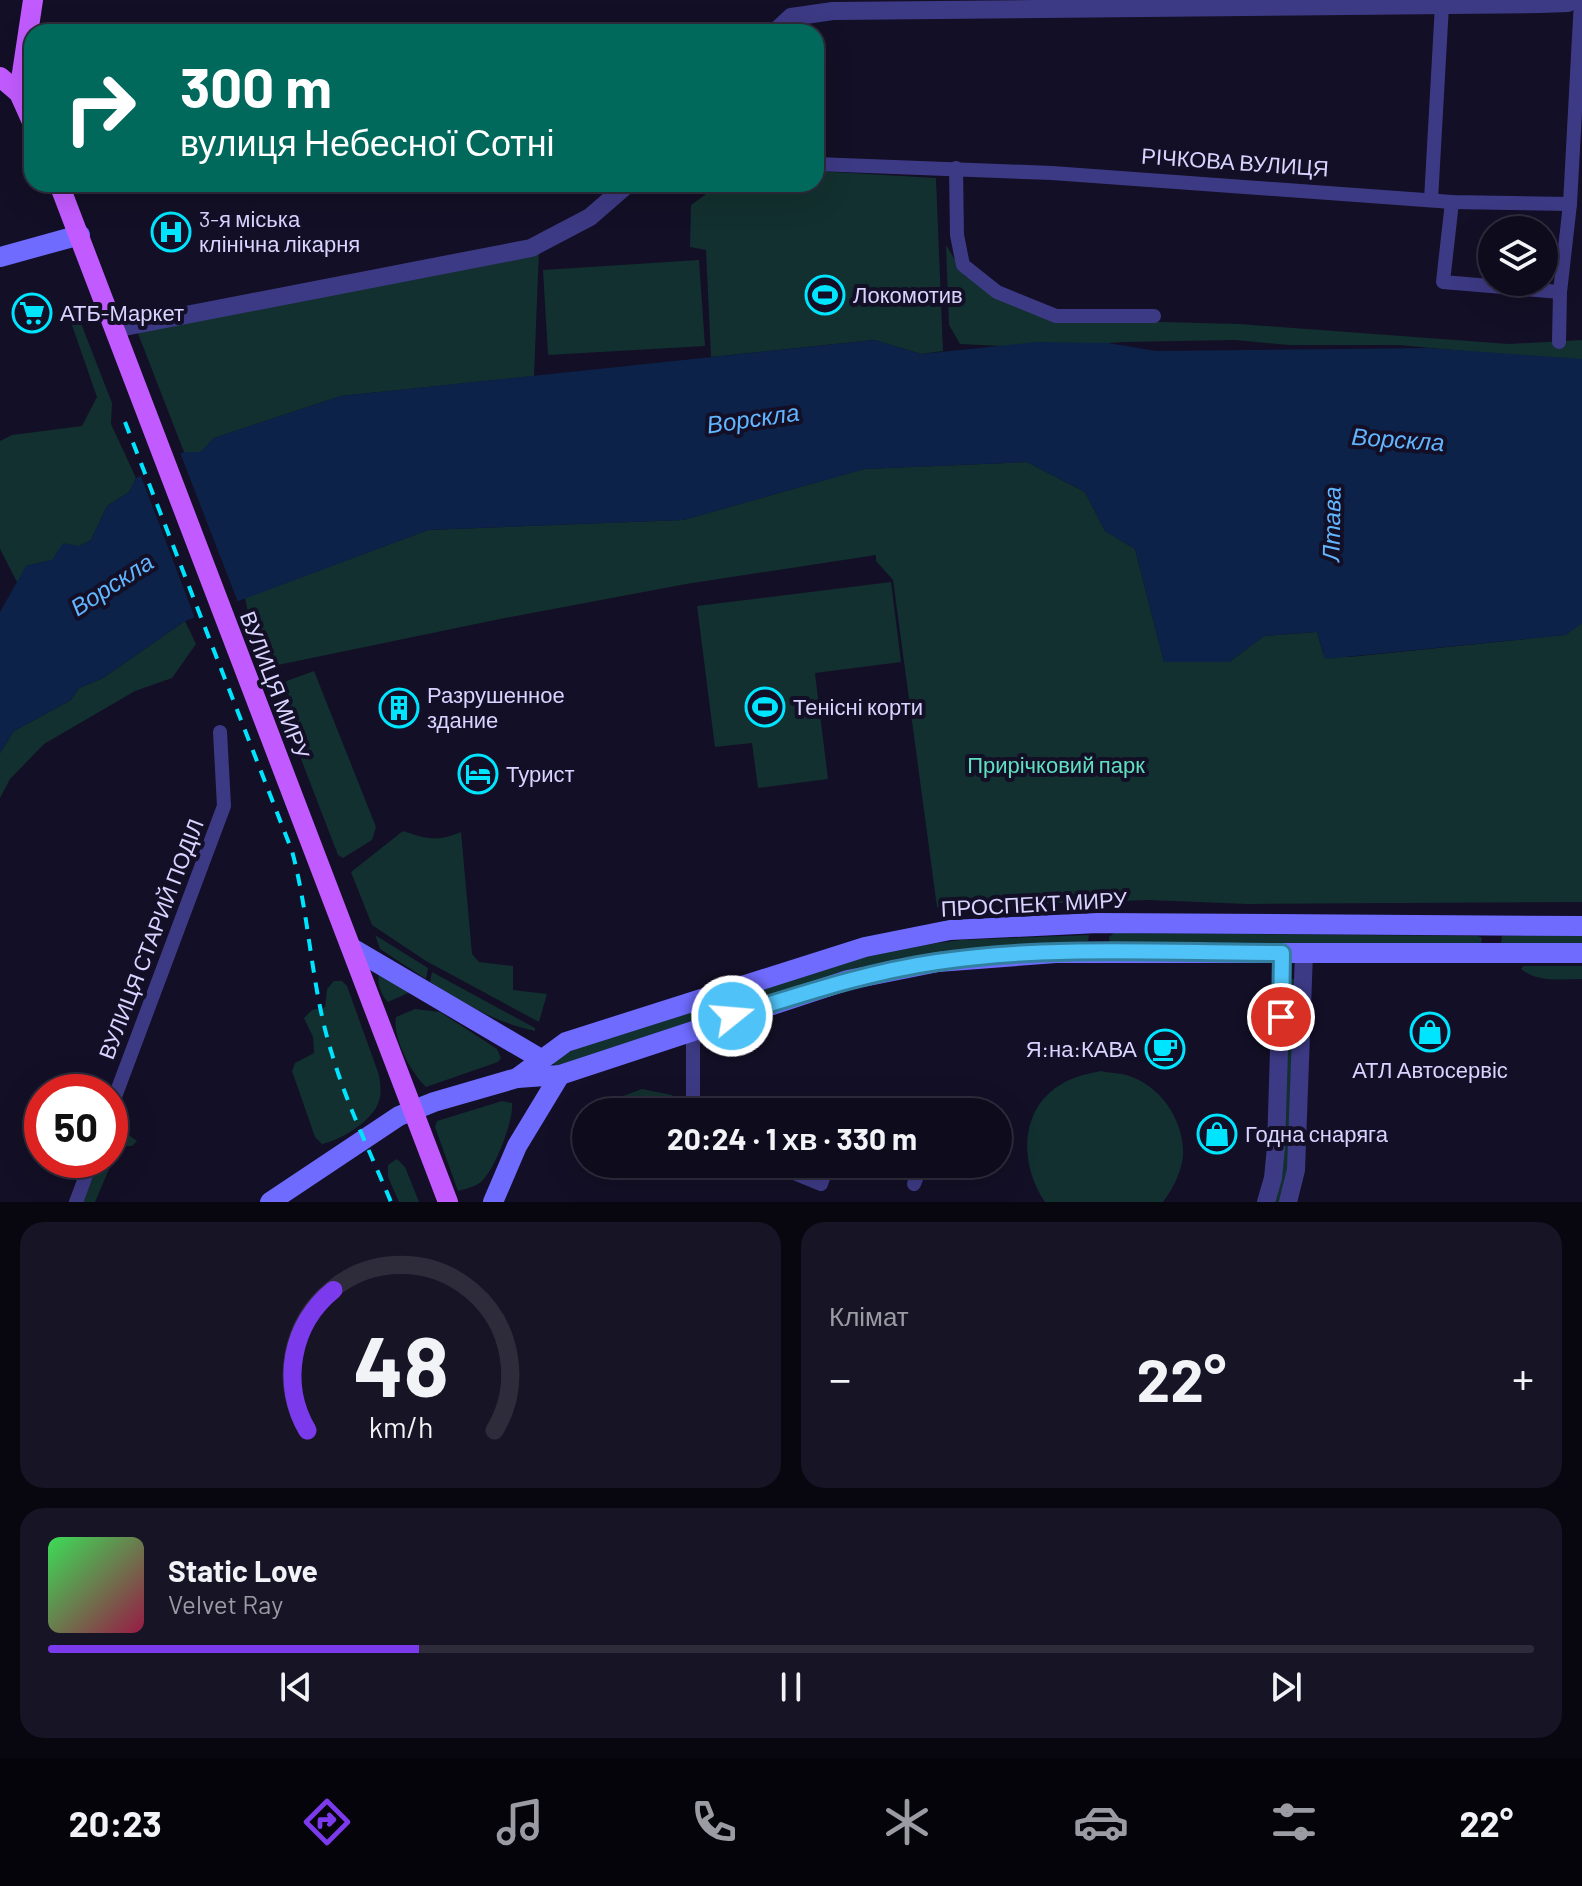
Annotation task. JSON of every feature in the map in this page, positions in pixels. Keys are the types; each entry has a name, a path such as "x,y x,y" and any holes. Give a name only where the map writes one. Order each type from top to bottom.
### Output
{"main road":[{"path":"29,24 33,0"},
{"path":"19,93 24,60"},
{"path":"0,77 19,93 24,104"},
{"name":"ВУЛИЦЯ МИРУ","path":"62,192 448,1202"},
{"path":"0,257 80,235"},
{"path":"1098,923 1098,953"},
{"name":"ПРОСПЕКТ МИРУ","path":"517,1078 566,1042 865,947 950,930 1098,923 1582,926"},
{"path":"1488,953 1489,926"},
{"path":"352,948 541,1059"},
{"name":"ПРОСПЕКТ МИРУ","path":"270,1202 399,1116 413,1110 517,1078 560,1075 848,980 938,962 1027,953 1582,953"},
{"path":"493,1202 517,1146 560,1075"}],"street":[{"path":"784,24 791,17 833,11 1442,5 1568,3 1571,0"},
{"path":"1559,342 1581,0"},
{"path":"1431,200 1442,5"},
{"name":"РІЧКОВА ВУЛИЦЯ","path":"824,164 956,168 1452,202 1570,204"},
{"path":"956,168 957,235 963,265 997,292 1056,316 1154,316"},
{"path":"114,329 531,248 590,217 619,192"},
{"path":"1452,202 1443,282 1560,292"},
{"name":"ВУЛИЦЯ СТАРИЙ ПОДІЛ","path":"124,1074 224,806 220,732"},
{"path":"1266,1202 1273,1178 1276,1147 1282,953"},
{"path":"1288,1202 1296,1170 1304,953"},
{"path":"693,1030 693,1098"},
{"path":"76,1202 85,1178"},
{"path":"806,1178 821,1184 823,1178"},
{"path":"914,1184 916,1178"}],"green space":[{"name":"Локомотив","path":"824,171 936,178 943,351 921,354 874,340 711,357 706,250 690,247 691,205 705,192 824,192"},
{"path":"946,245 965,276 1046,319 1239,324 1509,344 1582,340 1582,362 1399,345 1289,345 1235,340 1123,342 1044,348 960,344 949,325"},
{"path":"539,250 534,376 341,396 214,438 201,452 184,452 137,331"},
{"path":"699,260 705,346 548,355 543,270"},
{"path":"75,308 112,403 111,424 136,478 129,492 107,506 91,540 52,560 26,566 18,584 0,549 0,441 12,435 82,426 97,397 67,311"},
{"name":"Прирічковий парк","path":"1027,462 1085,492 1105,531 1135,549 1164,662 1229,662 1264,636 1317,632 1323,653 1350,657 1564,635 1582,623 1582,902 1247,904 1149,900 937,907 893,580 876,561 876,555 686,584 273,666 252,632 245,598 428,530 683,520 864,469"},
{"name":"Тенісні корти","path":"891,582 901,662 815,673 828,779 758,788 752,743 715,747 697,606"},
{"path":"185,621 196,644 172,678 135,691 44,744 10,779 0,798 0,753 14,731 71,700 79,688 103,678"},
{"path":"314,671 376,827 372,840 343,858 338,855 273,686"},
{"path":"403,831 432,838 461,832 472,954 479,962 513,966 513,990 547,994 539,1022 426,961 372,925 351,872"},
{"path":"1114,933 1482,938 1481,943 1476,945 1110,943 1109,937"},
{"path":"375,935 428,968 426,979 380,949"},
{"path":"1089,935 1088,941 1016,944 899,958 841,972 556,1066 551,1062 551,1057 843,961 900,948 961,940"},
{"path":"1582,935 1582,944 1501,944 1502,936"},
{"path":"1523,966 1582,966 1582,979 1542,978 1521,969"},
{"path":"432,972 535,1028 535,1031 494,1018 468,1005 430,982"},
{"path":"379,975 409,990 408,993 388,1002 380,989"},
{"path":"1289,978 1297,980 1291,1152 1281,1202 1272,1202"},
{"path":"334,981 342,981 347,986 379,1075 380,1094 370,1116 347,1134 322,1144 315,1137 292,1071 295,1063 314,1053 313,1037 304,1018 312,1010 325,1007 327,989"},
{"path":"415,1009 440,1012 497,1049 501,1058 498,1062 426,1087 414,1073 397,1034 396,1017"},
{"path":"1101,1071 1126,1075 1150,1087 1160,1095 1175,1117 1183,1143 1183,1156 1176,1180 1163,1202 1045,1202 1035,1185 1027,1148 1034,1113 1044,1098 1058,1086"},
{"path":"642,1089 672,1095 671,1098 618,1098"},
{"path":"502,1101 512,1103 512,1111 498,1156 482,1181 458,1191 435,1127 437,1121"},
{"path":"128,1134 137,1141 128,1146"},
{"path":"397,1159 405,1167 419,1202 399,1202 388,1177 388,1165"},
{"path":"93,1178 105,1178 95,1202 83,1202"}],"water":[{"path":"874,340 921,354 1037,342 1108,343 1156,351 1428,348 1582,359 1582,623 1566,635 1325,659 1317,632 1264,636 1229,662 1164,662 1135,549 1105,531 1085,492 1027,462 865,469 683,520 428,530 185,621 103,678 79,688 71,700 14,731 0,753 0,612 26,566 52,560 63,543 80,546 91,540 107,506 129,492 136,478 184,452 201,452 214,438 341,396"}],"pier":[{"path":"179,450 239,605 196,621 139,471"}],"railway":[{"path":"125,422 292,851 319,1004 332,1054 352,1111 391,1202"}],"place":[{"name":"3-я міська клінічна лікарня","path":"171,232"},
{"name":"Локомотив","path":"825,295"},
{"name":"АТБ-Маркет","path":"32,313"},
{"name":"Тенісні корти","path":"765,707"},
{"name":"Разрушенное здание","path":"399,708"},
{"name":"Турист","path":"478,774"},
{"name":"АТЛ Автосервіс","path":"1430,1032"},
{"name":"Я:на:КАВА","path":"1165,1049"},
{"name":"Годна снаряга","path":"1217,1134"}],"route":[{"path":"732,1016 848,980 938,962 1027,953 1282,953 1281,1017"}],"water label":[{"name":"Ворскла","path":"753,419"},
{"name":"Ворскла","path":"1398,440"},
{"name":"Лтава","path":"1332,524"},
{"name":"Ворскла","path":"112,585"}]}
